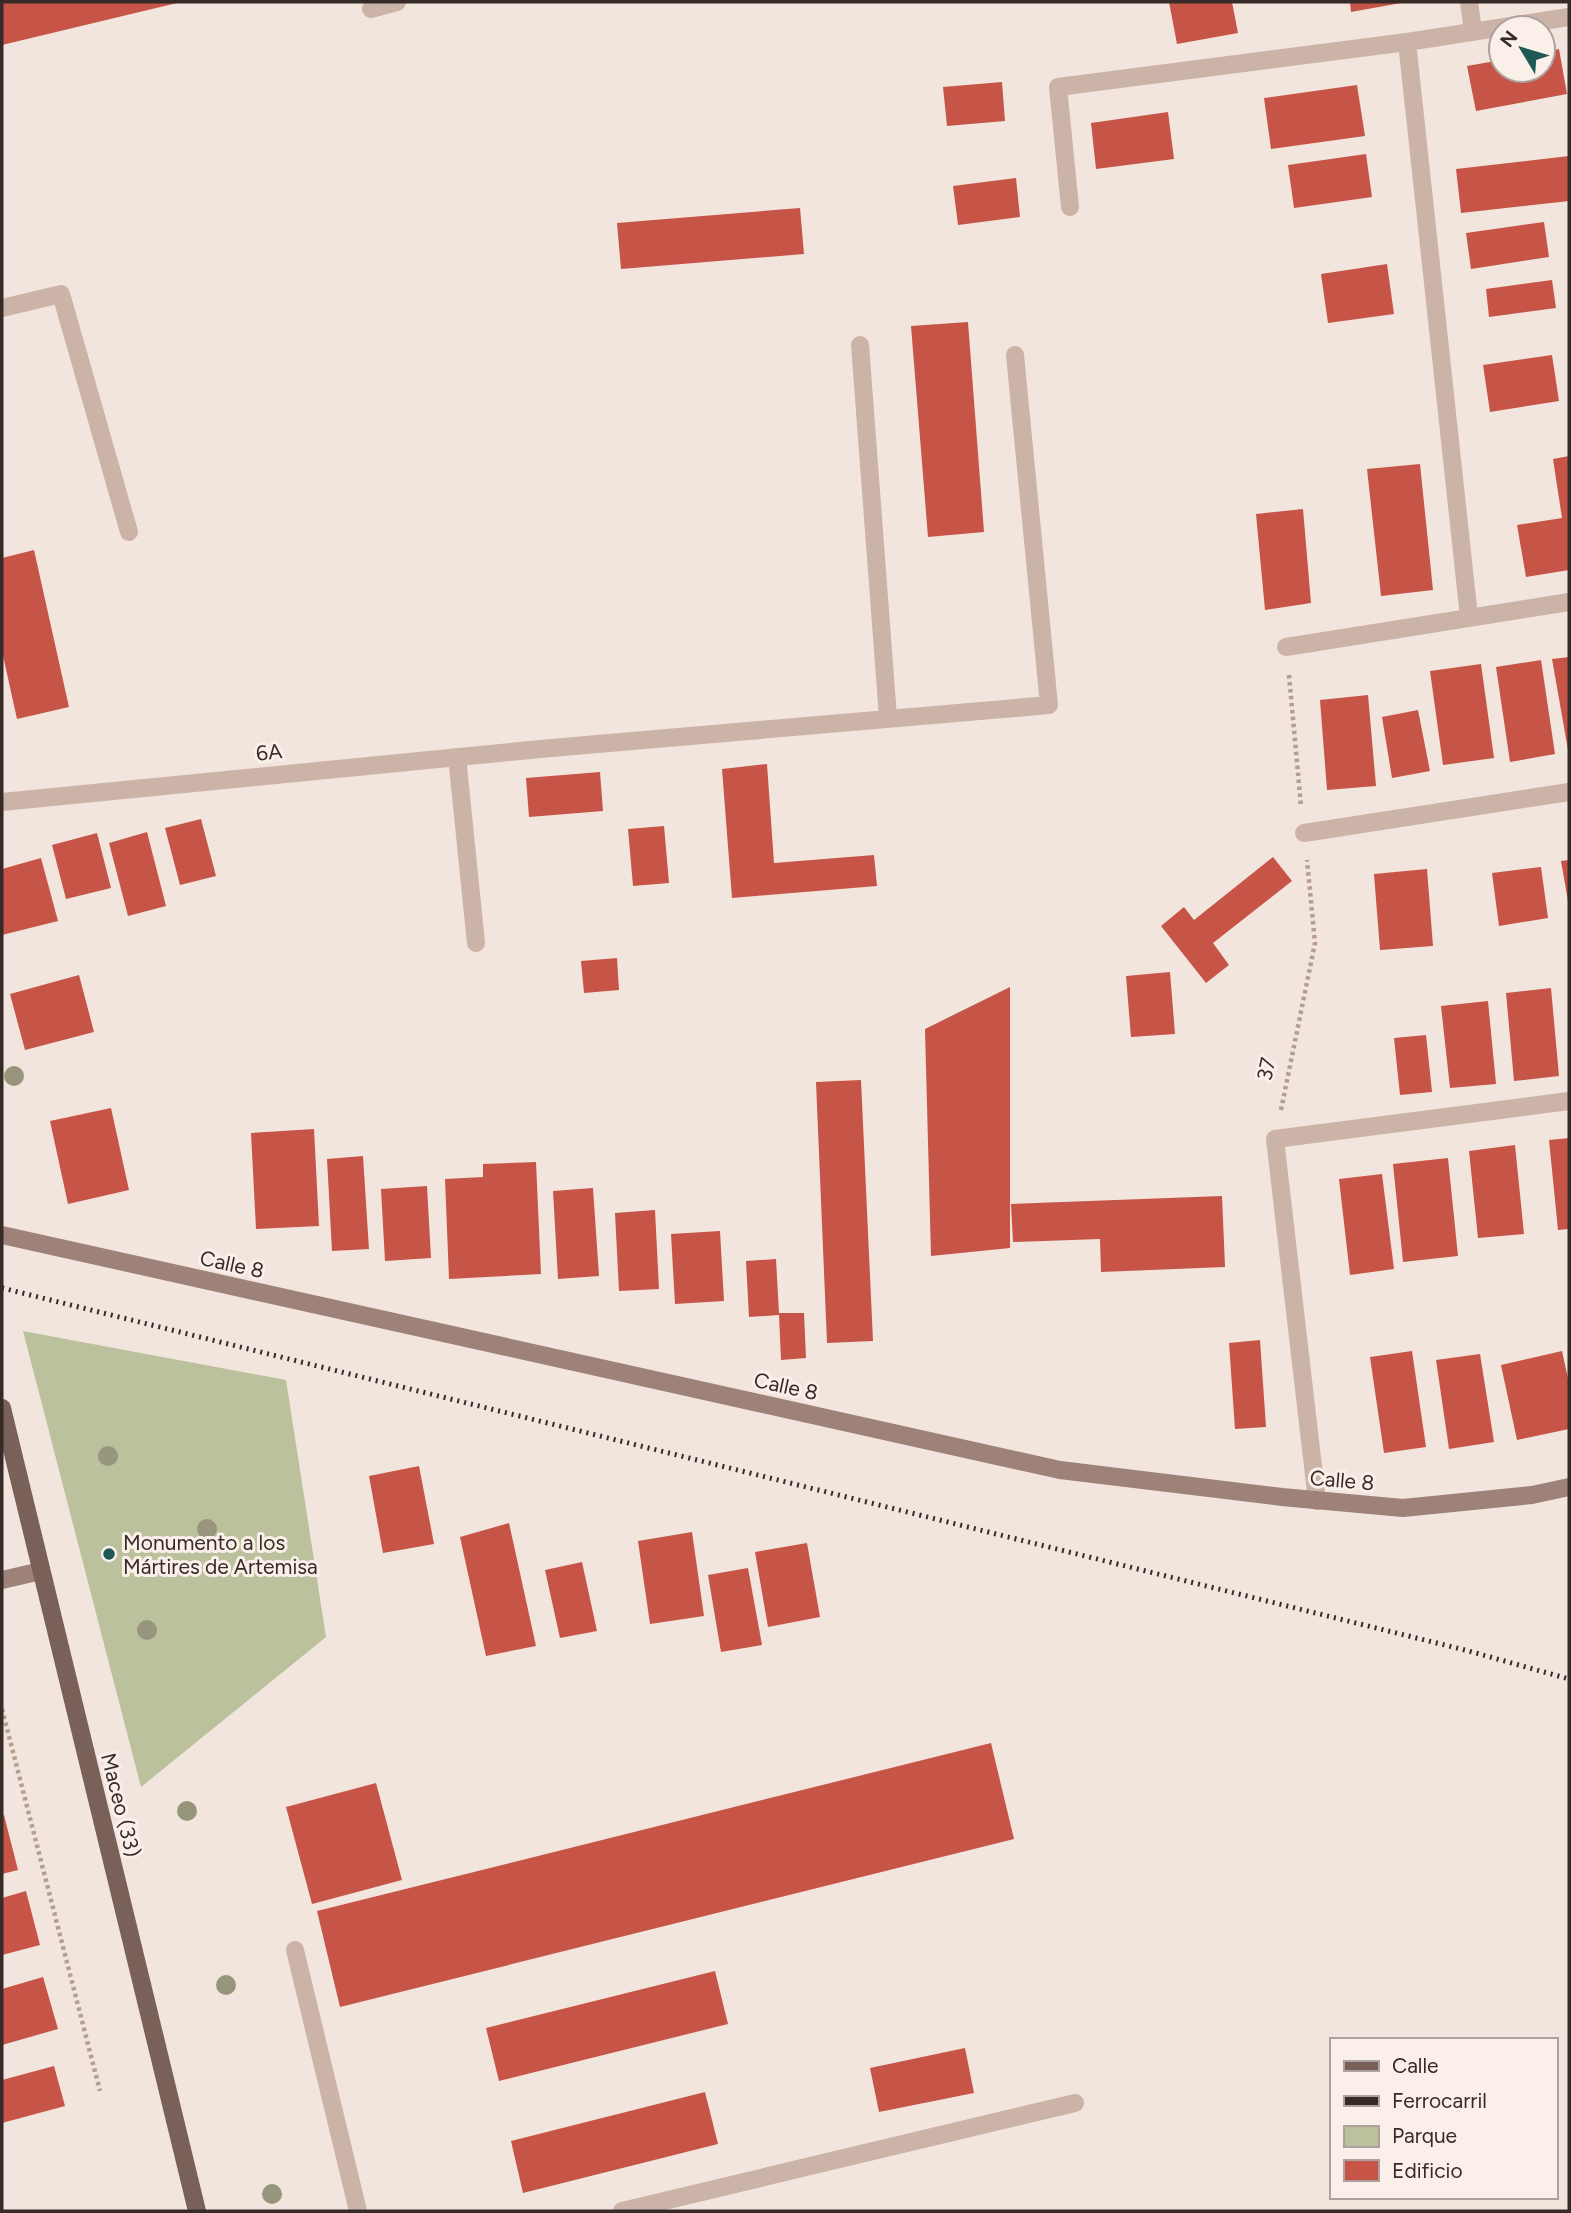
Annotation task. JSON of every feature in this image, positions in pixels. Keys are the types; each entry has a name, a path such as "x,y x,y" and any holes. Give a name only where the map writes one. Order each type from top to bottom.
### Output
{"main road":[{"name":"Maceo (33)","path":"2,1408 197,2211"}],"street":[{"path":"371,9 397,2"},
{"path":"1469,2 1473,31"},
{"path":"1070,207 1058,87 1407,42 1569,17"},
{"path":"1407,42 1469,617"},
{"path":"2,308 61,294 129,532"},
{"path":"860,345 888,718"},
{"name":"6A","path":"2,802 540,749 1049,705 1015,355"},
{"path":"1286,647 1569,602"},
{"path":"457,757 475,943"},
{"path":"1304,833 1569,792"},
{"path":"1317,1501 1275,1139 1569,1101"},
{"name":"Calle 8","path":"2,1235 1060,1470 1317,1501 1403,1508 1532,1495 1569,1487"},
{"path":"2,1580 41,1570"},
{"path":"295,1950 358,2211"},
{"path":"622,2211 1075,2103"}],"path":[{"name":"37","path":"1275,1139 1315,943 1286,647"},
{"path":"2,1709 100,2091"}],"green space":[{"path":"23,1331 286,1380 326,1637 141,1787"}],"building":[{"path":"2,2 176,2 177,3 2,45"},
{"path":"1169,2 1232,2 1238,33 1177,44"},
{"path":"1350,2 1401,2 1401,3 1351,12"},
{"path":"1557,49 1567,94 1476,111 1467,66 1487,62 1487,84 1557,84"},
{"path":"1002,82 1005,121 947,126 943,87"},
{"path":"1357,85 1365,136 1271,149 1264,98"},
{"path":"1168,112 1174,159 1096,169 1091,123"},
{"path":"1366,154 1372,197 1294,208 1288,165"},
{"path":"1569,156 1569,201 1461,213 1456,169"},
{"path":"1016,178 1020,217 958,225 953,186"},
{"path":"800,208 804,254 621,269 617,223"},
{"path":"1544,222 1549,257 1471,269 1466,233"},
{"path":"1387,264 1394,314 1328,323 1321,274"},
{"path":"1552,280 1556,308 1489,317 1486,289"},
{"path":"968,322 984,532 928,537 911,326"},
{"path":"1552,355 1559,401 1490,412 1483,365"},
{"path":"1569,456 1569,570 1526,577 1517,525 1562,518 1553,459"},
{"path":"1420,464 1433,590 1381,596 1367,469"},
{"path":"1303,509 1311,603 1265,610 1256,514"},
{"path":"34,550 69,707 17,719 2,651 2,558"},
{"path":"1569,657 1569,750 1568,750 1552,659"},
{"path":"1541,660 1555,754 1510,762 1496,667"},
{"path":"1481,664 1494,758 1443,765 1430,671"},
{"path":"1368,695 1376,786 1327,790 1320,700"},
{"path":"1418,710 1430,771 1392,778 1382,717"},
{"path":"767,764 774,863 874,855 877,886 732,898 722,769"},
{"path":"600,772 603,811 529,817 526,778"},
{"path":"201,819 216,876 180,885 165,828"},
{"path":"664,826 669,883 633,886 628,829"},
{"path":"147,832 166,906 128,916 109,843"},
{"path":"97,833 111,888 66,899 52,845"},
{"path":"1273,857 1292,881 1213,943 1229,965 1206,983 1161,926 1184,907 1194,920"},
{"path":"41,858 58,921 2,935 2,869"},
{"path":"1569,860 1569,900 1568,901 1561,861"},
{"path":"1541,867 1548,918 1499,926 1492,873"},
{"path":"1427,869 1433,946 1380,950 1374,874"},
{"path":"617,958 619,990 584,993 581,961"},
{"path":"1170,972 1175,1034 1131,1037 1126,976"},
{"path":"79,975 94,1032 25,1050 10,994"},
{"path":"1010,987 1010,1248 931,1256 925,1029"},
{"path":"1551,988 1559,1076 1514,1081 1506,993"},
{"path":"1488,1001 1496,1084 1450,1088 1441,1006"},
{"path":"1426,1035 1432,1092 1400,1095 1394,1038"},
{"path":"861,1080 873,1341 827,1343 816,1082"},
{"path":"111,1108 129,1190 68,1204 50,1121"},
{"path":"314,1129 319,1226 256,1229 251,1133"},
{"path":"1569,1138 1569,1229 1558,1230 1549,1140"},
{"path":"1515,1145 1524,1234 1478,1238 1469,1151"},
{"path":"363,1156 369,1249 332,1251 327,1159"},
{"path":"1448,1158 1458,1256 1403,1262 1393,1164"},
{"path":"536,1162 541,1274 449,1279 445,1179 483,1177 483,1164"},
{"path":"1382,1174 1394,1269 1350,1275 1339,1179"},
{"path":"427,1186 431,1258 385,1261 381,1189"},
{"path":"593,1188 599,1276 558,1279 553,1191"},
{"path":"1222,1196 1225,1267 1101,1272 1100,1239 1013,1242 1011,1204"},
{"path":"655,1210 659,1289 619,1291 615,1213"},
{"path":"720,1231 724,1301 675,1304 671,1234"},
{"path":"776,1259 779,1313 804,1313 806,1358 781,1360 779,1315 749,1317 746,1261"},
{"path":"1260,1340 1266,1427 1235,1429 1229,1343"},
{"path":"1412,1351 1426,1447 1384,1453 1370,1357"},
{"path":"1562,1351 1569,1383 1569,1429 1517,1440 1501,1365"},
{"path":"1480,1354 1494,1442 1449,1449 1436,1360"},
{"path":"419,1466 434,1544 383,1553 369,1476"},
{"path":"509,1523 536,1646 486,1656 460,1537"},
{"path":"692,1532 704,1616 650,1624 638,1541"},
{"path":"807,1543 820,1617 768,1627 755,1552"},
{"path":"582,1562 597,1631 560,1638 545,1570"},
{"path":"748,1568 762,1645 721,1652 708,1575"},
{"path":"991,1743 1014,1839 340,2007 317,1911"},
{"path":"376,1783 402,1880 312,1904 286,1807"},
{"path":"4,1815 18,1870 2,1874 2,1816"},
{"path":"26,1891 40,1945 2,1955 2,1898"},
{"path":"715,1971 728,2024 499,2081 486,2028"},
{"path":"43,1977 58,2029 2,2045 2,1989"},
{"path":"965,2048 974,2093 879,2112 870,2068"},
{"path":"54,2066 65,2106 2,2123 2,2080"},
{"path":"705,2092 718,2144 523,2193 511,2141"}],"railway":[{"path":"2,1288 1465,1650 1569,1679"}],"place":[{"name":"Monumento a los Mártires de Artemisa","path":"109,1554"}]}
